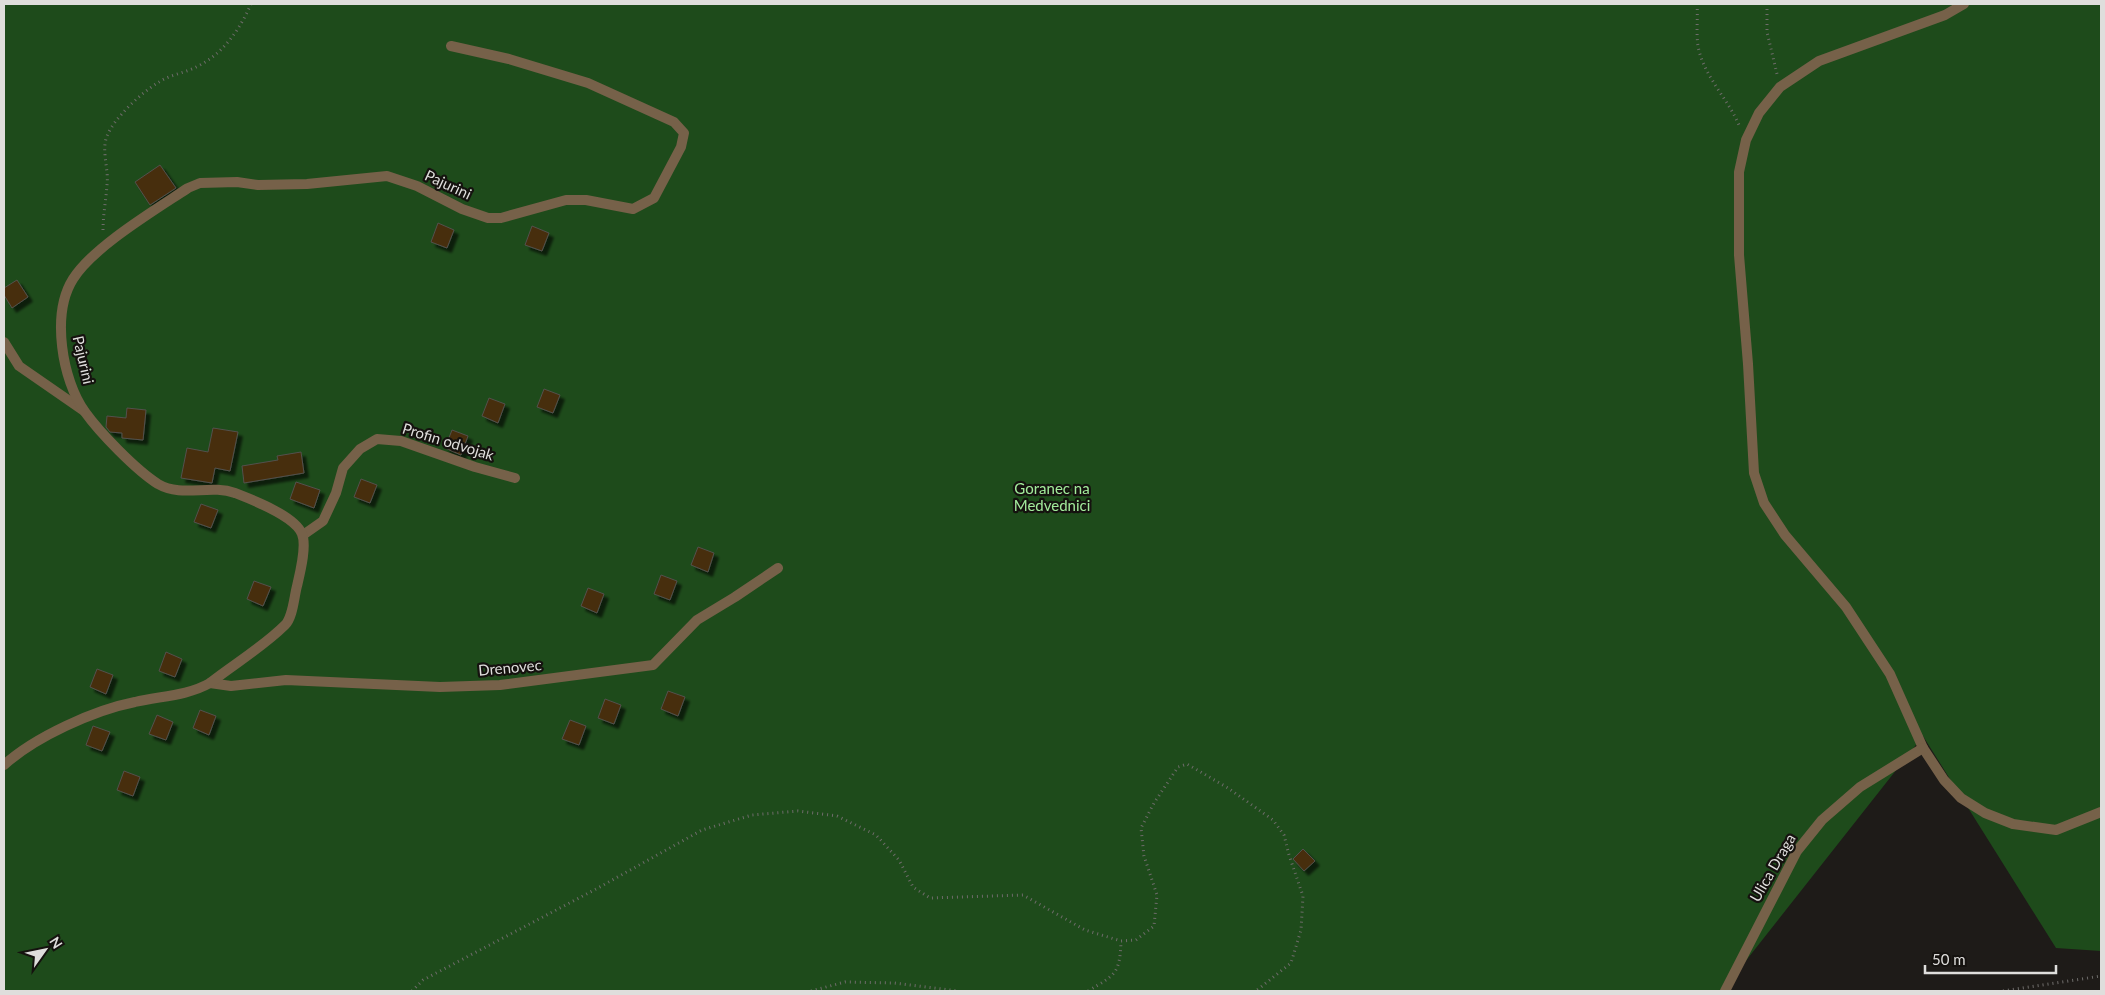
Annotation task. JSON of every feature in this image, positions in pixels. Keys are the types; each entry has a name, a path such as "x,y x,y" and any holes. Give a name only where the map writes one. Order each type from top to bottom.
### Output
{"street":[{"path":"1964,4 1945,15 1819,61 1780,87 1759,113 1746,140 1739,172 1739,255 1754,473 1764,503 1780,527 1846,607 1890,674 1922,748 1944,780 1961,798 1985,813 2013,824 2056,830 2101,812"},
{"name":"Pajurini","path":"85,412 73,388 61,344 62,312 65,294 74,277 103,248 188,188 200,183 298,184 387,176 417,186 462,209 488,218 501,218 566,200 586,200 633,209 654,198 681,147 684,133 674,122 588,84 509,59 451,46"},
{"name":"Pajurini","path":"4,342 19,366 85,412 130,460 159,484 185,492 210,488 234,493 282,515 296,525 303,535"},
{"name":"Profin odvojak","path":"303,535 322,521 336,493 343,468 360,449 376,439 401,441 475,467 515,478"},
{"path":"4,765 54,731 88,717 133,702 199,689 287,624 302,562 303,535"},
{"name":"Drenovec","path":"210,682 231,686 286,680 440,686 500,685 653,665 697,620 778,568"},
{"name":"Ulica Draga","path":"1725,991 1797,851 1822,820 1860,787 1922,748"}],"path":[{"path":"103,248 103,213 108,184 104,150 106,137 112,126 127,109 159,82 199,66 226,45 243,23 251,4"},
{"path":"1697,4 1698,47 1704,64 1732,110 1746,140"},
{"path":"1767,4 1767,32 1780,87"},
{"path":"412,991 423,980 598,888 702,830 752,815 798,811 837,816 876,835 899,860 913,887 930,898 1023,895 1085,930 1121,941 1136,940 1154,926 1157,895 1144,856 1141,828 1154,803 1178,767 1186,764 1228,788 1273,820 1284,835 1301,889 1303,896 1301,930 1291,963 1256,991"},
{"path":"1088,991 1112,977 1120,962 1121,941"},
{"path":"2003,991 2101,976"},
{"path":"811,991 845,982 894,983 958,991"}],"green space":[{"name":"Goranec na Medvednici","path":"4,4 2101,4 2101,951 2056,948 1923,736 1722,991 4,991"}],"building":[{"path":"160,165 176,188 150,205 135,182"},
{"path":"438,223 454,230 447,248 431,242"},
{"path":"532,226 549,233 542,251 525,245"},
{"path":"17,280 28,297 12,308 4,295 4,288"},
{"path":"544,389 560,395 553,413 537,407"},
{"path":"489,398 505,404 498,423 482,416"},
{"path":"127,408 146,410 143,440 122,438 122,433 110,432 106,427 107,416 126,418"},
{"path":"213,428 238,432 230,471 215,468 212,483 181,478 187,448 208,452"},
{"path":"452,430 468,436 461,455 445,448"},
{"path":"301,452 304,473 244,483 242,466 278,460 277,456"},
{"path":"361,479 377,485 370,503 354,497"},
{"path":"296,482 320,490 314,508 290,499"},
{"path":"201,504 218,510 211,528 194,522"},
{"path":"698,547 714,553 708,572 691,565"},
{"path":"661,575 677,581 670,600 654,594"},
{"path":"254,581 271,587 263,606 247,599"},
{"path":"588,588 604,594 597,613 581,606"},
{"path":"166,652 182,659 175,677 159,671"},
{"path":"97,669 113,675 106,694 90,687"},
{"path":"668,691 685,697 678,716 661,709"},
{"path":"605,699 621,705 614,724 598,718"},
{"path":"200,710 216,716 209,735 193,728"},
{"path":"157,715 173,722 166,740 149,734"},
{"path":"570,720 586,726 579,745 562,739"},
{"path":"93,726 110,732 102,751 86,745"},
{"path":"124,771 140,777 133,796 117,790"},
{"path":"1303,849 1315,861 1304,871 1293,859"}]}
